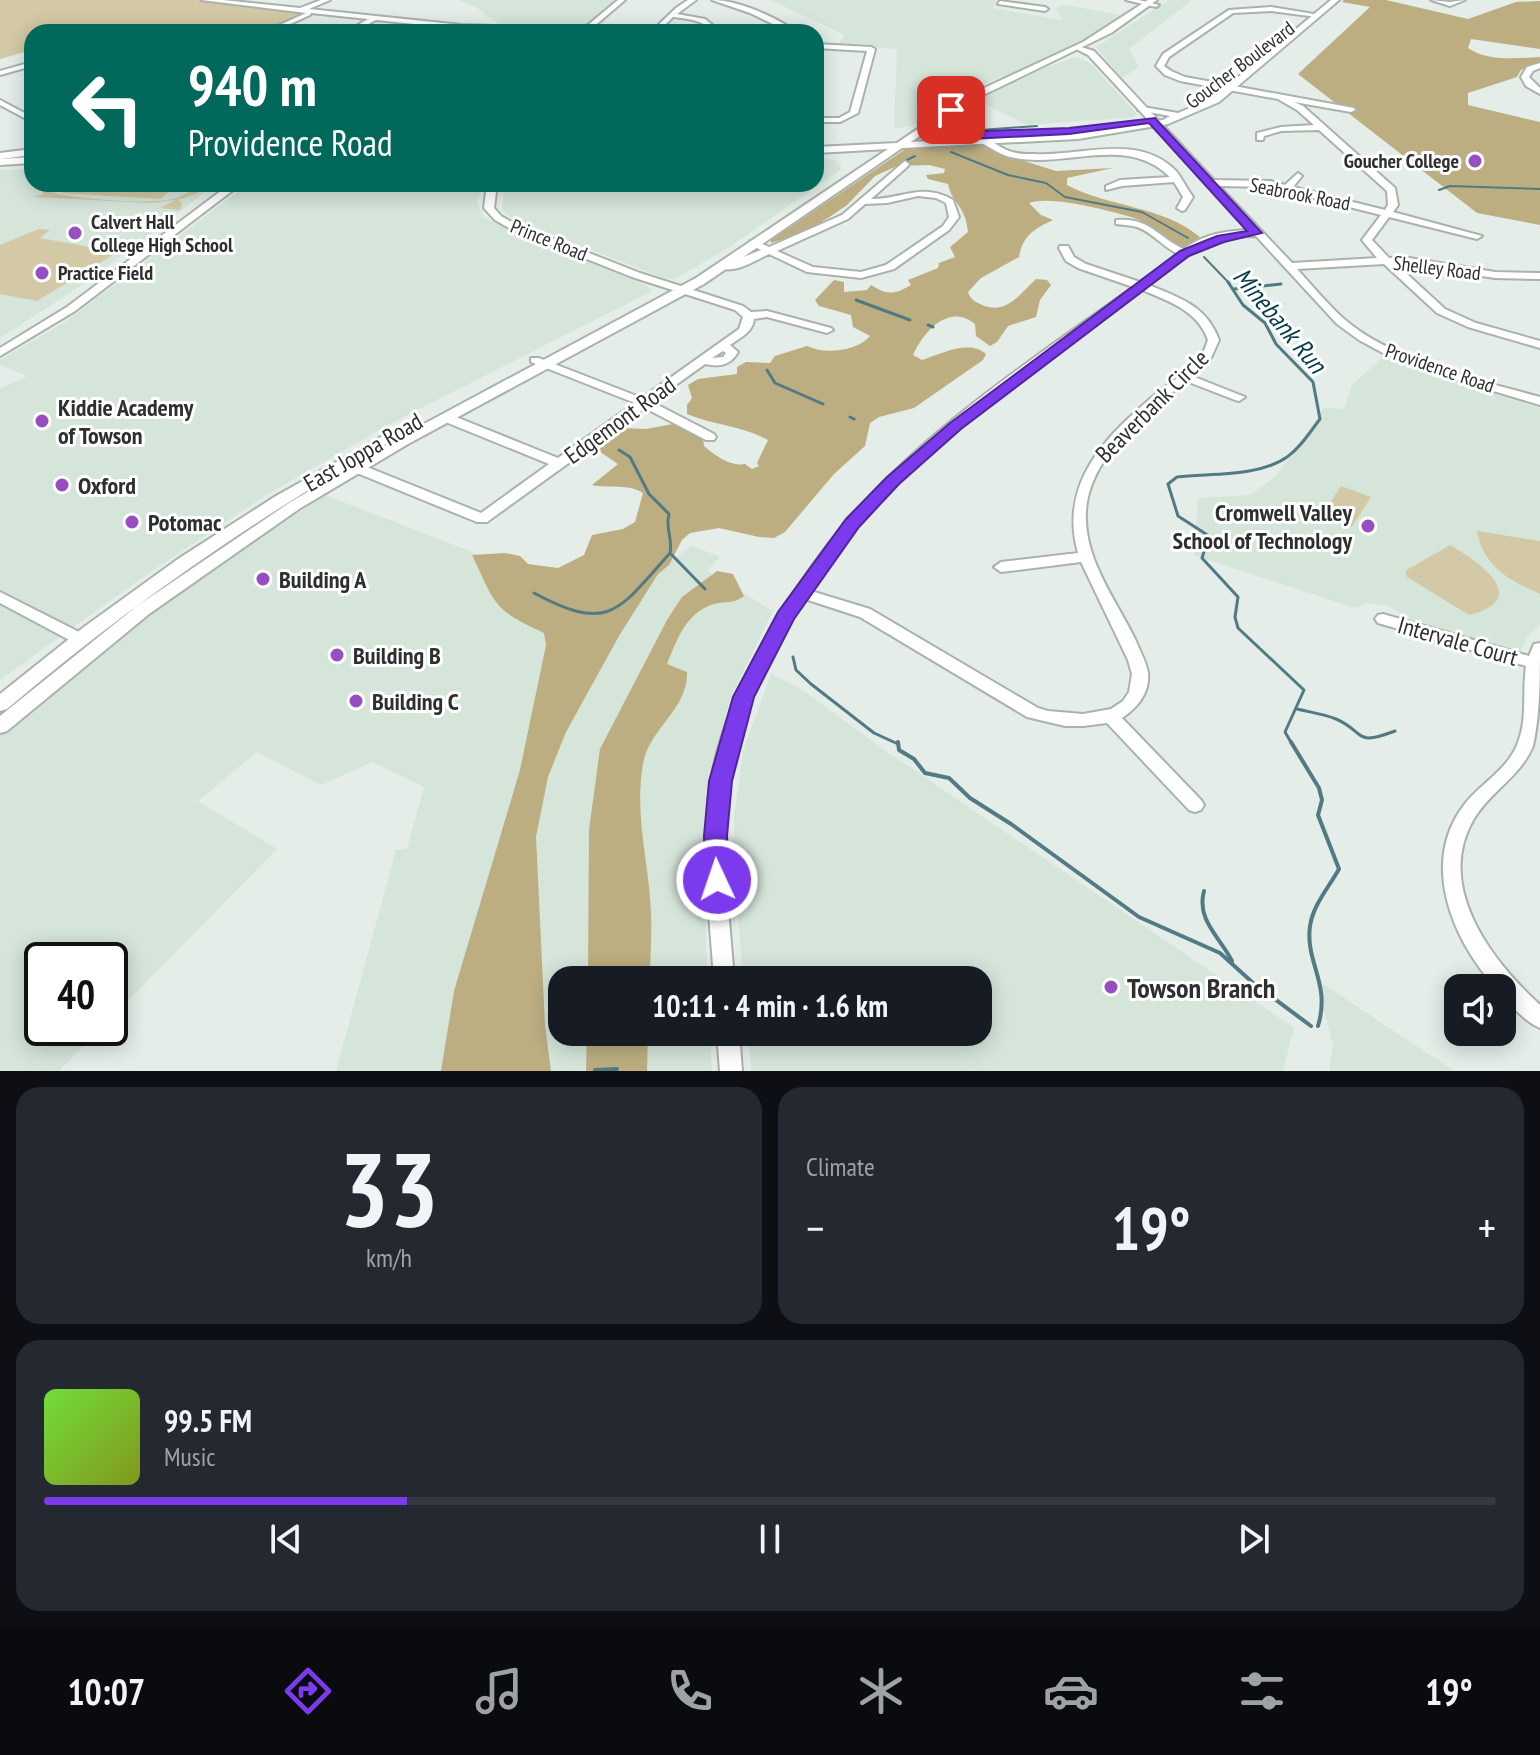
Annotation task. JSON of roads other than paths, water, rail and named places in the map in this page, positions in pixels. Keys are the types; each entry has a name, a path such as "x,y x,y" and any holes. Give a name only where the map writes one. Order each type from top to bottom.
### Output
{"main road":[{"name":"Goucher Boulevard","path":"824,147 985,141 998,145 1133,126 1176,116 1216,100 1230,89 1312,14 1323,0"},
{"name":"Goucher Boulevard","path":"1176,116 1335,0"},
{"name":"East Joppa Road","path":"288,503 398,431 540,362 674,290 753,243 901,142 1001,80 1084,46 1155,2"},
{"path":"1133,126 1176,116"},
{"name":"Goucher Boulevard","path":"824,147 860,147 932,138 1133,126"},
{"path":"922,129 925,135 932,138"},
{"path":"860,147 875,150 877,158"},
{"path":"0,164 24,160"},
{"name":"East Joppa Road","path":"0,726 87,643 184,563 447,418 540,362 723,267 753,243"},
{"name":"East Joppa Road","path":"0,704 87,643"}],"street":[{"path":"204,0 446,24"},
{"path":"245,5 261,0"},
{"path":"299,11 327,0"},
{"path":"593,24 622,0"},
{"path":"662,24 693,0"},
{"path":"715,0 777,24"},
{"path":"1129,0 1155,2"},
{"path":"1434,0 1450,4 1462,0"},
{"path":"999,4 1045,9"},
{"path":"1312,14 1242,4 1193,35 1164,58 1161,69 1183,79 1219,87 1304,105 1351,110"},
{"path":"285,24 312,12"},
{"path":"671,15 710,24"},
{"path":"363,24 373,18"},
{"path":"824,46 871,49 854,113 840,120 824,120"},
{"name":"Providence Road","path":"1084,46 1334,316 1369,342 1421,365 1540,401"},
{"path":"1066,55 1096,58"},
{"path":"1540,65 1530,69 1525,77 1540,92"},
{"path":"0,73 24,66"},
{"path":"0,102 24,116"},
{"path":"1304,105 1322,127 1390,186 1395,200 1367,240 1385,261 1425,299 1451,316 1539,342"},
{"path":"1260,138 1260,135 1274,130 1322,127"},
{"path":"998,145 1027,156 1143,153 1162,163 1176,179 1188,196 1182,208"},
{"path":"0,156 24,158"},
{"name":"East Joppa Road","path":"723,267 732,267 840,220 865,201 894,170 905,164"},
{"path":"1287,188 1298,176"},
{"path":"1109,188 1120,183 1176,179"},
{"name":"Seabrook Road","path":"1210,183 1255,182 1287,188 1477,236"},
{"path":"0,343 72,298 223,192"},
{"path":"0,353 71,309 224,192"},
{"name":"Prince Road","path":"491,192 489,208 504,222 674,290 739,308 749,316 767,314 827,330"},
{"path":"753,243 819,273 869,274 890,267 946,228 954,217 950,202 935,194 911,193 877,204 865,201"},
{"path":"723,966 715,852 722,770 734,722 755,670 801,593 853,523 908,466 955,426 1184,253 1229,225 1232,217 1229,205"},
{"path":"1119,222 1133,222 1152,229 1164,244 1184,253 1221,239 1256,233"},
{"path":"1206,239 1233,233 1256,233"},
{"name":"Beaverbank Circle","path":"1064,248 1070,259 1082,266 1185,305 1211,331 1214,343 1210,353 1107,447 1090,469 1078,507 1085,557 1140,674 1135,696 1110,716"},
{"name":"Shelley Road","path":"1287,266 1426,262 1508,277 1540,276"},
{"name":"Edgemont Road","path":"357,468 482,519 746,328 749,316"},
{"path":"540,362 645,403 710,437"},
{"path":"1185,377 1239,397"},
{"path":"447,418 560,464"},
{"path":"1001,567 1085,557"},
{"path":"801,593 865,613 1033,713 1080,722 1110,716 1195,805"},
{"path":"0,597 87,643"},
{"name":"Intervale Court","path":"1383,619 1537,656"},
{"path":"1537,656 1528,741 1517,761 1467,815 1456,841 1452,873 1458,905 1473,942 1500,979 1540,1018"},
{"path":"729,1046 731,1071"}],"waterway":[{"path":"942,131 982,98"},
{"path":"939,133 1037,126"},
{"name":"Minebank Run","path":"951,152 1008,175 1046,183 1065,197 1142,212 1188,238"},
{"path":"905,161 915,156"},
{"path":"1439,190 1450,186 1540,189"},
{"name":"Minebank Run","path":"1204,257 1230,284"},
{"name":"Minebank Run","path":"1228,282 1243,305 1265,323 1276,344 1313,382 1320,419 1297,449 1276,463 1249,471 1177,477 1168,484 1178,516 1209,536 1202,558 1238,597 1235,617 1238,628 1304,690 1285,732 1292,744"},
{"path":"1234,289 1281,284 1278,284"},
{"path":"856,300 910,320"},
{"path":"928,325 933,327"},
{"path":"767,370 775,383 823,404"},
{"path":"850,417 854,419"},
{"path":"619,450 630,457 649,494 669,514 670,553"},
{"path":"534,593 580,612 611,610 625,602 670,553"},
{"path":"670,553 705,589"},
{"path":"793,657 796,670 811,684 874,733 898,744"},
{"path":"1297,709 1336,719 1366,738 1395,731"},
{"path":"898,742 899,750 914,759 925,773 949,778 970,798 1139,917 1220,953 1252,982 1311,1026"},
{"name":"Minebank Run","path":"1291,742 1319,788 1322,800 1318,815 1339,869 1318,903 1310,926 1311,951 1322,997 1318,1026"},
{"path":"1204,891 1202,901 1206,920 1232,961"},
{"path":"595,1070 617,1069"}],"place":[{"name":"Goucher College","path":"1475,161"},
{"name":"Calvert Hall College High School","path":"75,233"},
{"name":"Practice Field","path":"42,273"},
{"name":"Kiddie Academy of Towson","path":"42,421"},
{"name":"Oxford","path":"62,485"},
{"name":"Potomac","path":"132,522"},
{"name":"Cromwell Valley School of Technology","path":"1368,526"},
{"name":"Building A","path":"263,579"},
{"name":"Building B","path":"337,655"},
{"name":"Building C","path":"356,701"},
{"name":"Towson Branch","path":"1111,987"}]}
